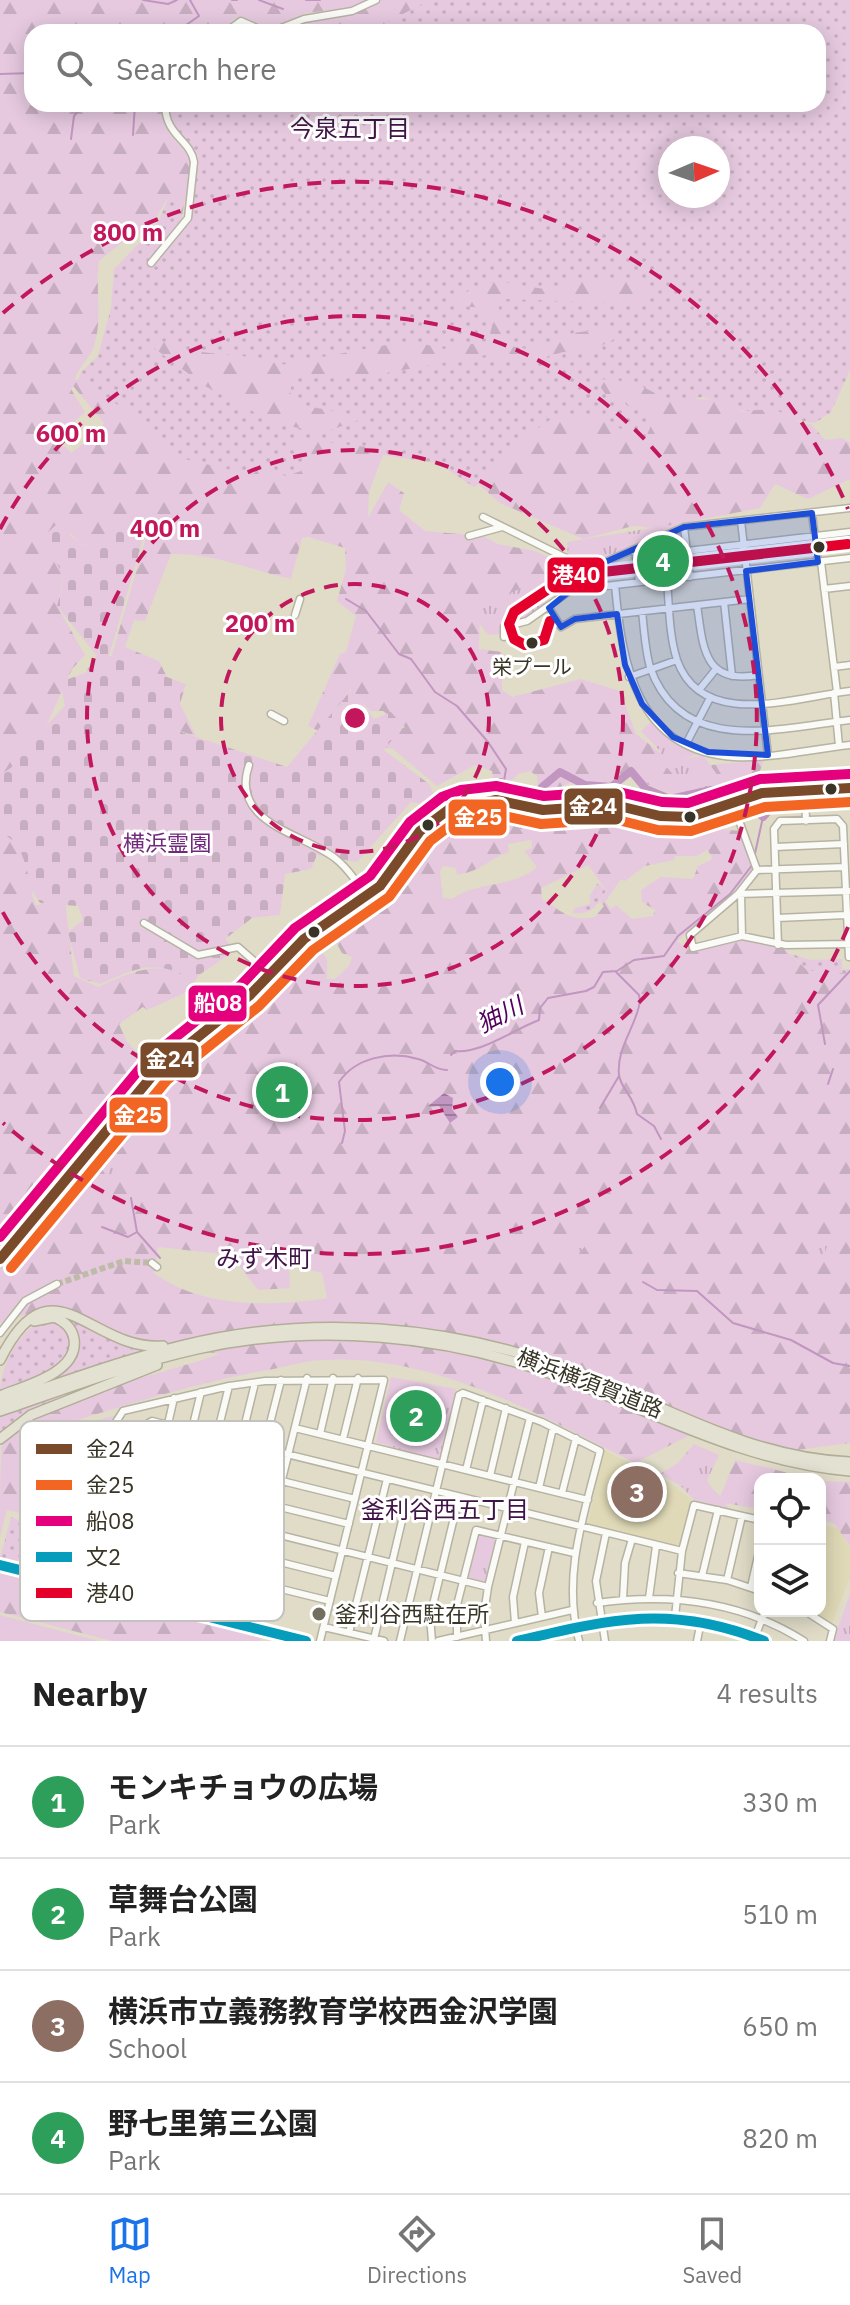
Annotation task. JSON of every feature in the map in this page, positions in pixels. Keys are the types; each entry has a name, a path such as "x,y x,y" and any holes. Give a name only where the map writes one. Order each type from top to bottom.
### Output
{"highway":[{"path":"0,1360 20,1327 46,1310 69,1312 124,1342 154,1347 186,1344"},
{"path":"0,1371 16,1341 35,1321 54,1317 69,1327 74,1349 66,1364 0,1396"},
{"name":"横浜横須賀道路","path":"0,1403 186,1344 246,1333 305,1328 423,1333 531,1358 655,1412"},
{"name":"横浜横須賀道路","path":"0,1411 162,1358 229,1344 285,1338 381,1338 479,1353 554,1375 769,1454 820,1468 850,1472"},
{"path":"23,1421 31,1415 189,1355 285,1338"},
{"path":"0,1439 20,1424"},
{"name":"横浜横須賀道路","path":"769,1454 850,1460"}],"main road":[{"path":"157,1070 250,995 304,939 380,886 429,823 455,807 493,800 554,810 615,805 676,818 702,816 750,797 850,788"}],"street":[{"path":"288,24 352,11 376,0"},
{"path":"151,263 188,218 194,162 192,153 171,131 167,112"},
{"path":"569,578 684,527 850,508"},
{"path":"812,513 834,667 839,746"},
{"path":"483,517 566,558 571,590"},
{"path":"741,521 768,755"},
{"path":"469,536 502,527"},
{"path":"684,527 690,577"},
{"path":"687,551 850,532"},
{"path":"635,549 639,582"},
{"path":"504,637 504,627 527,621 571,590 850,558"},
{"path":"667,579 677,660 699,690 710,698 738,705 850,691"},
{"path":"615,585 629,677 649,714 673,737 727,756 768,755 850,745"},
{"path":"824,589 850,586"},
{"path":"295,615 300,599"},
{"path":"549,608 561,627 575,619 750,599"},
{"path":"724,602 732,676"},
{"path":"697,605 703,647 716,669 732,676 758,675"},
{"path":"642,611 651,670 672,702 697,722 724,731 766,730 850,720"},
{"path":"629,677 677,660"},
{"path":"834,667 850,665"},
{"path":"699,690 716,669"},
{"path":"686,744 710,698"},
{"path":"271,714 284,721"},
{"path":"249,765 245,789 254,807 294,838 335,858 366,898"},
{"path":"805,792 806,821"},
{"path":"736,803 755,864 740,895 688,938 693,948 742,936 778,945 849,944"},
{"path":"778,945 774,829 780,821 837,819 843,826 849,957"},
{"path":"775,847 844,844"},
{"path":"755,864 775,870 845,867"},
{"path":"740,895 848,891"},
{"path":"740,895 742,936"},
{"path":"777,918 846,915"},
{"path":"144,923 198,955 238,947 269,974"},
{"path":"0,1333 17,1309 33,1295 57,1284"},
{"path":"284,1474 307,1378"},
{"path":"117,1421 123,1411 229,1386 307,1378 384,1380 320,1641"},
{"path":"320,1434 333,1378"},
{"path":"343,1439 358,1378"},
{"path":"271,1421 281,1380"},
{"path":"245,1421 255,1383"},
{"path":"220,1421 229,1386"},
{"path":"194,1421 201,1392"},
{"path":"400,1641 459,1395 506,1408 600,1451 574,1553 572,1610 579,1641"},
{"path":"169,1421 174,1398"},
{"path":"466,1470 483,1400"},
{"path":"490,1476 506,1408"},
{"path":"486,1641 483,1631 488,1587 530,1418"},
{"path":"295,1428 588,1500"},
{"path":"539,1488 553,1428"},
{"path":"562,1493 576,1438"},
{"path":"284,1453 682,1551"},
{"path":"349,1633 387,1479"},
{"path":"284,1481 355,1499"},
{"path":"459,1497 430,1617 435,1641 572,1610"},
{"path":"374,1639 405,1508 382,1501"},
{"path":"675,1617 678,1573 694,1505 754,1519"},
{"path":"284,1508 349,1524"},
{"path":"702,1576 718,1510"},
{"path":"727,1580 742,1516"},
{"path":"457,1637 457,1605 476,1530 574,1553"},
{"path":"605,1641 596,1581 606,1533"},
{"path":"284,1535 488,1587"},
{"path":"623,1599 625,1563 632,1539"},
{"path":"515,1623 513,1597 525,1542"},
{"path":"649,1598 656,1546"},
{"path":"542,1617 539,1593 549,1547"},
{"path":"284,1563 336,1576"},
{"path":"0,1565 20,1571"},
{"path":"678,1573 727,1580 754,1588"},
{"path":"751,1587 754,1574"},
{"path":"284,1590 330,1601"},
{"path":"597,1603 649,1598 704,1602 762,1619 804,1641"},
{"path":"517,1641 636,1616 675,1617 723,1624 764,1641"},
{"path":"814,1617 833,1629 830,1641"},
{"path":"755,1637 762,1619"},
{"path":"226,1621 306,1641"},
{"path":"246,1626 247,1621"},
{"path":"697,1641 701,1621"},
{"path":"324,1627 384,1641"}],"highlighted area":[{"path":"812,513 818,562 746,571 768,755 708,752 673,737 642,704 625,665 617,614 575,619 561,627 549,608 571,590 569,578 684,527"}],"shaded area":[{"path":"444,1093 453,1098 452,1109 458,1117 450,1123 439,1106 427,1107"},
{"path":"603,1450 670,1483 693,1501 681,1544 678,1546 588,1524"},
{"path":"826,1526 838,1528 850,1548 850,1577 832,1623 822,1617 826,1617"}],"green space":[{"path":"0,0 430,0 384,24 303,24 334,14 333,10 306,13 280,24 259,24 241,17 229,24 24,24 24,112 163,112 168,131 192,163 180,226 174,228 176,204 167,199 148,231 125,240 99,261 97,335 75,379 153,426 166,451 185,459 251,475 260,469 287,476 301,471 310,455 299,449 297,439 385,449 369,492 368,518 388,482 404,493 399,510 425,531 483,536 498,544 535,551 563,564 547,592 532,608 512,615 480,618 479,649 502,652 502,690 512,697 581,679 620,691 636,734 680,768 764,760 758,776 727,782 725,788 704,807 629,777 603,794 568,783 542,797 540,804 558,814 629,811 650,822 687,827 713,819 717,829 741,831 754,872 677,941 692,952 710,944 745,939 782,947 808,971 850,974 850,1443 789,1451 708,1426 635,1463 484,1391 404,1366 363,1360 315,1361 240,1375 74,1421 29,1421 100,1391 219,1354 118,1336 81,1313 52,1306 0,1323 0,825 43,855 32,894 36,905 65,900 74,976 98,987 146,970 169,969 198,976 189,991 147,1010 143,1007 119,1024 127,1042 158,1075 173,1069 217,1029 246,1010 312,943 327,958 327,979 335,979 349,966 352,957 342,953 332,935 341,925 380,898 408,857 437,825 476,807 526,809 538,789 537,776 530,771 518,774 508,784 494,784 492,771 475,765 437,786 393,749 383,747 398,730 405,727 383,711 370,711 351,689 321,732 308,726 340,654 346,652 356,616 337,601 346,569 345,548 308,537 302,538 291,579 217,559 171,554 145,621 134,620 125,647 159,661 196,736 153,723 111,658 147,534 116,524 114,541 82,545 70,533 57,606 85,655 72,669 43,733 0,786","holes":["73,386 104,423 100,431 71,453 66,447 57,446 56,439 85,412 71,389","531,840 532,848 524,851 537,867 528,874 472,889 452,899 443,898 440,872 443,866 456,868 457,875 473,871 509,852 508,844","707,850 712,856 711,860 698,866 693,879 661,877 641,890 642,902 655,910 653,916 632,919 616,905 611,909 605,902 621,879 625,881 645,866 674,860 675,856 697,856","588,865 606,890 600,902 604,906 595,917 572,917 542,899 541,888","158,1247 231,1255 258,1290 290,1288 289,1265 322,1273 327,1298 283,1303 214,1299 172,1284 154,1273"]},
{"path":"413,0 850,0 850,370 831,412 815,423 753,414 703,397 659,405 658,427 649,439 505,467 474,487 437,463 328,447 286,485 163,458 140,432 127,410 76,385 81,372 98,356 111,308 114,269 156,226 168,199 176,204 180,223 189,222 198,156 173,126 169,112 826,112 826,24 363,24"},
{"path":"648,280 654,294 634,304 506,299 498,304 509,346 528,349 574,333 613,327 617,333 613,340 584,354 563,352 526,363 486,355 370,376 294,375 290,393 301,405 355,415 359,420 322,433 275,423 205,386 154,348 158,339 188,350 250,357 280,365 397,343 420,343 443,349 489,341 492,326 482,308 453,305 455,296 496,281 544,289 572,282"},
{"path":"600,379 633,382 665,398 727,400 742,412 778,411 811,424 825,440 843,438 850,443 850,479 808,499 775,484 760,508 657,528 633,526 583,539 500,503 477,483 509,448 560,413 596,418 645,439 655,417 606,395 599,385"},
{"path":"682,523 569,575 567,542"},
{"name":"横浜霊園","path":"57,524 82,545 114,541 116,524 142,532 142,542 109,656 186,684 172,729 287,767 352,689 374,719 391,712 403,726 384,750 429,784 440,807 411,802 357,862 317,855 311,869 285,874 280,915 252,918 225,939 236,950 193,979 156,967 125,973 100,984 80,978 68,932 83,920 78,906 40,903 17,846 0,832 0,775 12,767 22,750 65,706 60,682 85,673 97,656 57,606 61,572 48,555 45,535"},
{"path":"683,529 687,574 642,578 638,549"},
{"path":"528,585 545,605 522,620 501,627 500,634 488,635 477,620 482,606"},
{"path":"652,721 670,738 701,753 680,760 703,755 718,776 732,786 704,788 689,793 664,764 660,751 641,731"},
{"path":"849,794 846,802 850,810 815,807 814,801 807,801 808,796"},
{"path":"598,883 606,890 597,905 584,913 572,913 575,908 590,904 590,895"},
{"path":"791,954 811,960 842,959 842,970 850,969 850,974 808,971"},
{"path":"278,1057 297,1077 298,1097 269,1118 267,1084"},
{"path":"113,1162 124,1166 131,1176 104,1179"},
{"path":"815,1233 829,1240 824,1255 807,1250"},
{"path":"570,1234 593,1236 577,1256 559,1251"},
{"path":"61,1312 121,1344 141,1347 143,1352 0,1401 64,1370 77,1335 54,1315"},
{"path":"41,1321 59,1321 70,1331 70,1354 54,1369 0,1394 3,1373 17,1343"},
{"path":"391,1377 456,1389 439,1461 376,1442"},
{"path":"102,1381 16,1420 0,1435 0,1416"},
{"path":"114,1416 113,1421 93,1421"},
{"path":"20,1426 20,1513 7,1510 0,1537 2,1445"},
{"path":"694,1444 719,1455 707,1480 728,1508 694,1500 681,1486 660,1474 678,1463"},
{"path":"735,1460 788,1473 754,1473 754,1508 718,1502"},
{"path":"826,1481 850,1482 850,1546 834,1523 826,1521"},
{"path":"11,1517 20,1520 17,1564 0,1559"},
{"path":"478,1533 498,1536 486,1583 467,1578"},
{"path":"0,1572 20,1577 20,1617 0,1612"},
{"path":"850,1594 850,1641 833,1641"},
{"path":"0,1615 99,1641 0,1641"},
{"path":"35,1621 204,1621 262,1635 260,1641 112,1641"}],"waterway":[{"path":"143,0 168,4 177,0"},
{"path":"188,24 199,16 190,0"},
{"path":"232,0 237,0"},
{"path":"259,0 283,9"},
{"path":"306,0 320,0"},
{"path":"0,74 24,73"},
{"path":"71,139 77,112"},
{"path":"133,135 134,112"},
{"path":"346,599 366,611 399,654 411,659 435,692 457,706 506,769 504,781"},
{"path":"417,849 438,828 456,827 470,814 490,814 495,807 501,782 520,793 546,797 542,787 560,772 585,785 611,787 631,771 646,789 670,799 711,790 736,789 763,817 777,801 850,801"},
{"path":"522,793 522,803"},
{"path":"521,828 522,809"},
{"name":"㹨川","path":"754,858 763,817"},
{"name":"㹨川","path":"451,1055 455,1051 486,1045 539,1020 540,1008 548,998 586,991 594,987 603,972 617,971 634,960 664,956 678,936 730,894 753,864"},
{"path":"825,1044 818,1005 850,971"},
{"path":"616,972 639,995 640,1001 621,1055 620,1080 637,1114 654,1126 661,1139"},
{"name":"㹨川","path":"342,1143 345,1131 339,1082 355,1067 374,1058 396,1056 418,1059 447,1070"},
{"path":"828,1084 833,1069"},
{"path":"600,1108 619,1076"},
{"path":"131,1198 137,1232 160,1258"},
{"path":"102,1227 128,1237 137,1232"},
{"path":"643,1282 657,1290 697,1291 733,1323 791,1340 833,1363 850,1366"}],"tunnel":[{"path":"0,1259 157,1070"},
{"path":"57,1284 124,1261 152,1263"}],"transit line":[{"name":"港40","path":"550,621 544,640 525,645 514,639 509,624 514,612 568,576 848,544"},
{"name":"船08","path":"0,1237 147,1060 241,985 295,928 370,876 410,822 442,797 461,790 496,786 544,796 615,791 662,802 688,803 760,779 849,774"},
{"name":"金24","path":"0,1259 157,1070 250,995 304,939 380,886 420,831 448,810 496,800 543,810 615,805 660,816 690,817 762,793 850,788"},
{"name":"金25","path":"11,1268 167,1080 259,1006 313,950 389,897 430,841 455,822 495,814 541,824 614,819 658,830 691,831 765,807 850,802"},
{"name":"文2","path":"0,1565 20,1570"},
{"name":"文2","path":"517,1641 582,1627 641,1619 700,1622 764,1641"},
{"name":"文2","path":"225,1621 306,1641"}],"place":[{"name":"野七里第三公園","path":"663,561"},
{"name":"栄プール","path":"532,643"},
{"name":"モンキチョウの広場","path":"282,1092"},
{"name":"草舞台公園","path":"416,1416"},
{"name":"横浜市立義務教育学校西金沢学園","path":"637,1492"},
{"name":"釜利谷西駐在所","path":"319,1614"}],"district":[{"name":"今泉五丁目","path":"350,129"},
{"name":"みず木町","path":"264,1259"},
{"name":"釜利谷西五丁目","path":"445,1510"}]}
